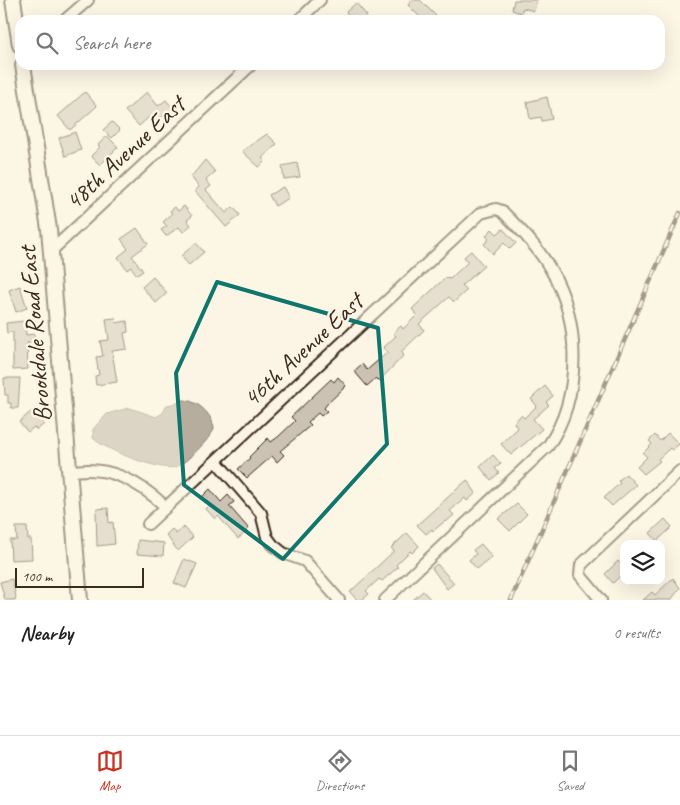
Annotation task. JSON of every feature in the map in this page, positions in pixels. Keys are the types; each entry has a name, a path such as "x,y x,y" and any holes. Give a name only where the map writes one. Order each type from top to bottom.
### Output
{"main road":[{"path":"13,0 15,15"},
{"name":"Brookdale Road East","path":"24,70 43,184 51,251 80,600"}],"street":[{"path":"71,15 88,0"},
{"path":"304,15 320,0"},
{"name":"48th Avenue East","path":"51,251 246,70"},
{"name":"46th Avenue East","path":"148,524 481,213 496,209 502,211 540,252 558,284 567,312 573,349 570,387 561,423 548,446 385,600"},
{"path":"216,462 261,513 267,537 273,545 279,551 305,561 339,600"},
{"path":"69,472 90,469 110,472 134,482 166,507"},
{"path":"601,600 580,575 579,569 586,558 680,471"}],"highlighted area":[{"path":"217,282 378,328 387,444 283,559 184,485 176,373"}],"shaded area":[{"path":"187,400 203,408 211,418 214,429 208,439 186,461 176,467 169,468 146,463 108,448 93,438 93,429 107,414 130,408 156,417 163,413 167,405"}],"building":[{"path":"412,0 420,0 435,15 418,15 408,5"},
{"path":"514,0 537,0 534,11 523,8 521,13 512,10"},
{"path":"356,3 366,15 349,15 346,12"},
{"path":"85,92 97,106 70,130 58,116"},
{"path":"147,92 158,106 166,100 173,108 155,123 150,116 139,126 125,111"},
{"path":"547,97 552,119 542,121 541,117 530,119 527,102"},
{"path":"112,122 120,130 112,138 103,130"},
{"path":"75,132 81,150 65,156 59,138"},
{"path":"267,134 277,144 262,158 265,161 259,167 242,151"},
{"path":"107,136 118,147 100,165 91,156"},
{"path":"205,160 215,172 206,180 211,186 206,190 226,213 233,207 240,215 226,227 195,191 199,187 191,177"},
{"path":"297,163 300,177 284,179 282,166"},
{"path":"283,187 289,198 275,206 269,195"},
{"path":"184,206 192,216 187,220 191,225 183,232 179,227 166,236 161,230 167,226 163,222 172,214 170,211 175,207 178,211"},
{"path":"137,228 148,244 132,256 143,271 137,275 131,267 127,270 118,257 128,249 121,239"},
{"path":"492,229 497,234 503,229 516,243 510,249 504,243 493,254 484,244 489,239 486,236"},
{"path":"196,243 204,252 189,265 181,256"},
{"path":"471,251 484,266 462,285 467,290 454,302 449,297 419,324 424,330 401,352 404,355 379,381 376,378 367,386 354,371 362,364 367,370 388,352 383,348 396,336 393,333 401,326 403,329 417,315 412,309 445,278 450,279 468,262 464,257"},
{"path":"153,277 167,293 156,303 142,287"},
{"path":"20,286 27,308 16,312 9,290"},
{"path":"115,318 116,323 127,321 128,332 124,333 127,349 112,351 117,382 96,385 95,376 99,375 96,357 103,356 100,341 109,340 106,319"},
{"path":"25,321 26,335 34,334 35,343 27,343 28,369 13,370 13,332 7,333 6,323"},
{"path":"338,377 346,386 327,404 324,408 327,411 321,416 318,413 308,422 311,425 280,451 284,455 277,462 272,456 247,478 238,469 268,438 271,442 278,437 295,421 291,417 331,379 334,382"},
{"path":"4,378 20,378 18,408 11,408 11,403 8,403 8,395 5,395"},
{"path":"545,386 553,396 546,402 549,405 533,419 542,429 511,455 501,444 518,428 514,423 521,415 524,418 537,406 531,399"},
{"path":"32,411 44,424 37,430 34,427 28,432 19,422"},
{"path":"668,433 679,444 672,450 670,448 658,459 660,461 644,474 637,467 647,457 643,453 652,444 649,441 655,435 660,441"},
{"path":"493,455 501,464 495,468 499,473 491,480 480,467"},
{"path":"626,474 636,485 612,506 604,498 620,483 618,481"},
{"path":"467,480 476,493 467,501 465,498 450,511 454,515 446,522 426,534 417,525"},
{"path":"210,489 221,502 228,495 234,502 229,506 249,529 238,539 218,516 215,519 206,509 209,506 201,498"},
{"path":"517,504 527,514 510,531 498,519"},
{"path":"108,508 109,523 113,522 115,544 97,546 96,512 97,509"},
{"path":"665,519 672,527 658,540 650,533"},
{"path":"16,527 27,527 28,539 31,539 32,559 11,560 10,540 17,540"},
{"path":"184,527 193,537 178,551 166,535 172,529 176,534"},
{"path":"407,533 419,546 412,553 410,551 396,565 398,567 382,581 379,579 366,591 369,594 362,600 357,600 350,592 394,551 391,548"},
{"path":"138,540 164,543 163,556 137,554"},
{"path":"481,544 492,557 477,569 469,560 476,554 473,550"},
{"path":"184,559 197,564 186,588 174,583"},
{"path":"618,561 620,563 620,576 613,583 605,574"},
{"path":"437,564 454,583 447,589 432,568"},
{"path":"673,578 680,588 671,600 643,600 652,592 655,595"},
{"path":"12,579 15,600 5,600 0,582"},
{"path":"423,591 431,600 413,600"}],"railway":[{"path":"511,600 680,213"}]}
